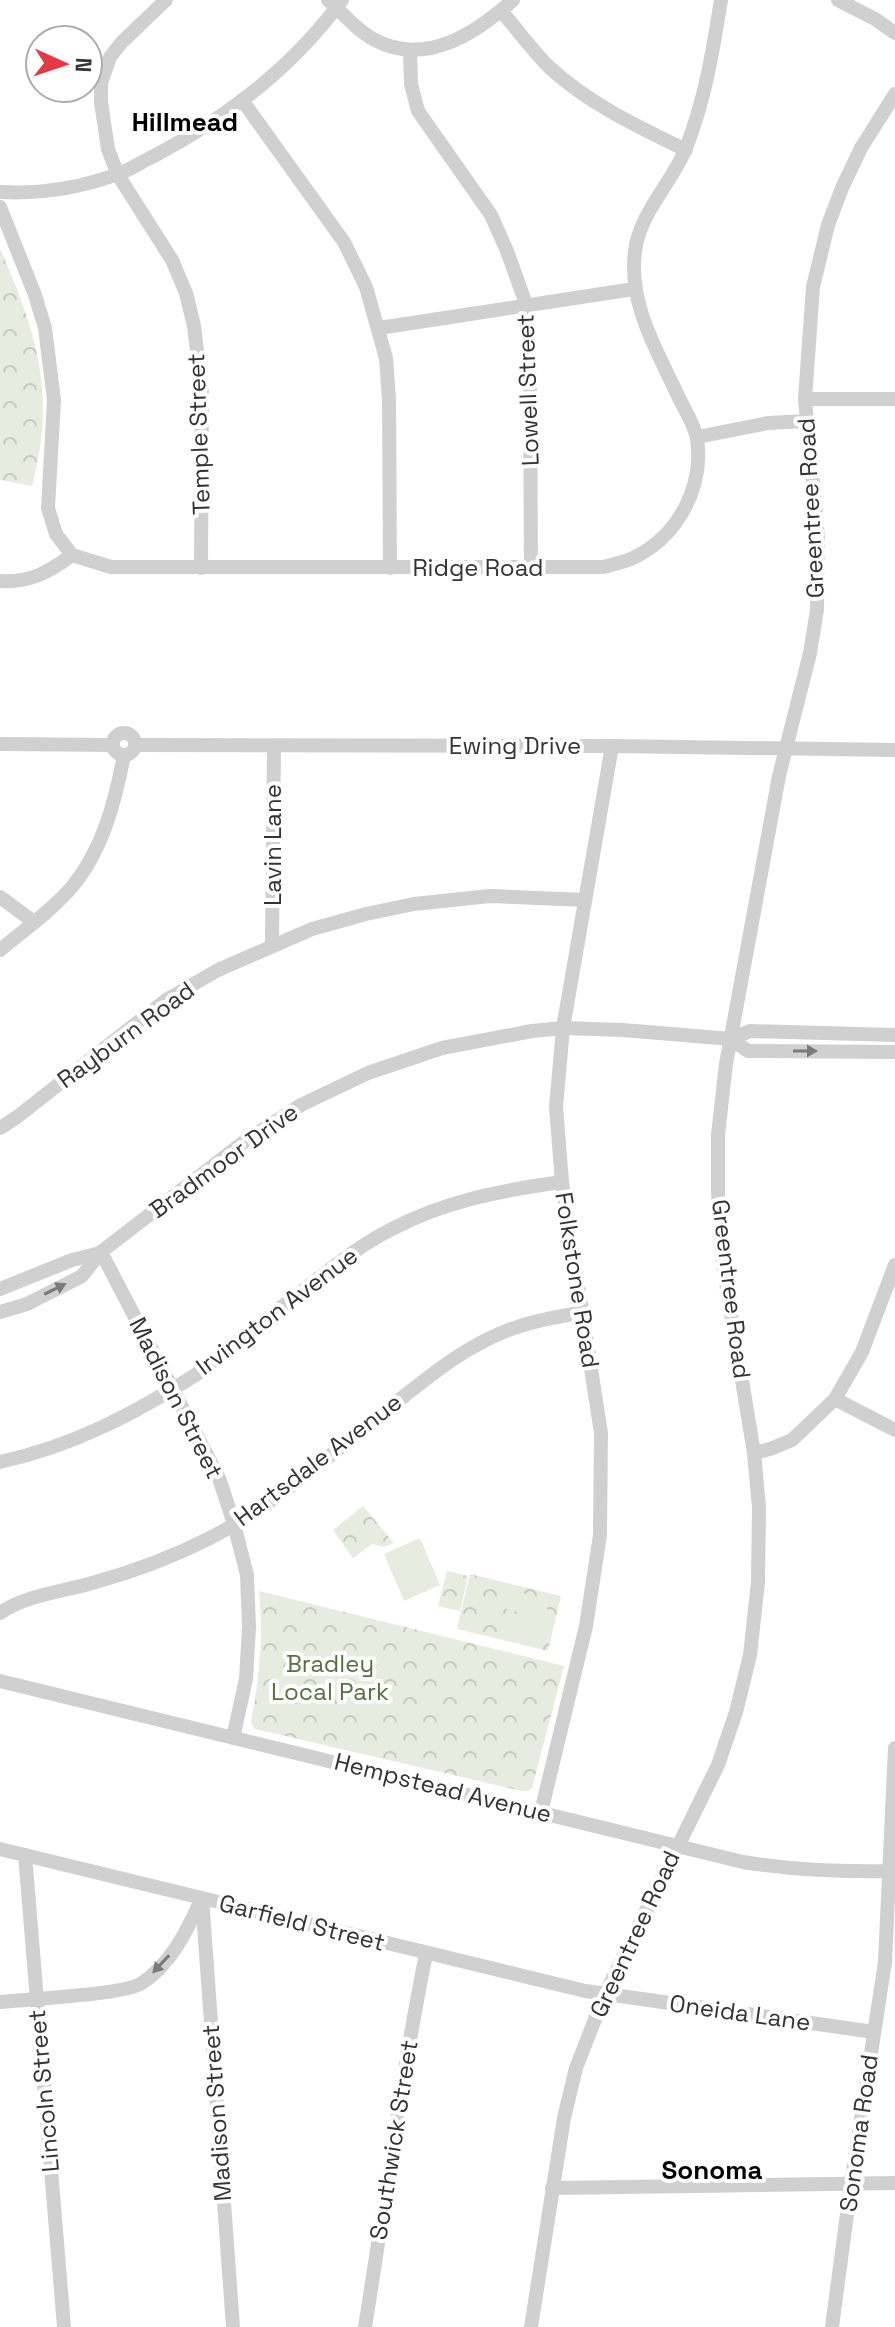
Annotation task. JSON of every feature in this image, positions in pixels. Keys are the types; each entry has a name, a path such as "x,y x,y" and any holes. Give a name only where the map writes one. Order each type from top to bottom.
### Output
{"street":[{"name":"Temple Street","path":"166,0 110,57 101,83 101,102 108,149 118,175 172,260 186,293 194,326 202,391 201,568"},
{"path":"0,192 53,190 118,175 184,140 242,100 301,49 336,3 364,33 377,42 410,50 433,48 467,35 513,0"},
{"name":"Ridge Road","path":"72,555 111,567 603,567 634,558 656,545 677,523 691,497 697,466 697,437 641,314 634,289 633,266 636,241 647,216 686,150 709,77 721,0"},
{"path":"838,0 895,33"},
{"path":"501,11 548,65 579,92 618,117 686,150"},
{"name":"Lowell Street","path":"410,50 411,84 418,111 491,215 526,304 530,368 531,568"},
{"name":"Greentree Road","path":"531,2327 570,2092 585,2043 605,1994 718,1765 736,1712 750,1655 760,1554 759,1507 754,1453 730,1314 719,1225 718,1135 731,1039 785,748 810,653 818,597 818,537 805,399 813,287 828,225 842,188 861,148 895,94"},
{"path":"242,100 344,242 366,287 379,328 386,358 389,399 390,568"},
{"path":"0,207 45,328 54,400 48,508 56,534 72,555 37,578 0,581"},
{"path":"379,328 634,289"},
{"path":"805,399 895,399"},
{"path":"697,437 768,423 806,421"},
{"name":"Ewing Drive","path":"0,744 124,748 612,746 895,750"},
{"name":"Lavin Lane","path":"272,945 274,746"},
{"name":"Folkstone Road","path":"541,1812 586,1626 600,1535 601,1433 562,1182 556,1107 563,1028 612,746"},
{"path":"0,950 71,888 98,847 117,795 124,748"},
{"name":"Rayburn Road","path":"0,1128 30,1108 166,1000 218,970 312,929 414,904 490,896 585,900"},
{"path":"0,897 34,922"},
{"name":"Bradmoor Drive","path":"0,1312 27,1304 82,1276 101,1252 245,1141 301,1105 368,1073 442,1048 508,1034 563,1028 731,1039 750,1031 895,1035"},
{"name":"Bradmoor Drive","path":"731,1039 748,1051 895,1052"},
{"name":"Irvington Avenue","path":"0,1462 37,1454 108,1426 172,1389 197,1374 350,1254 392,1229 476,1197 507,1189 562,1182"},
{"name":"Bradmoor Drive","path":"0,1289 72,1260 101,1252"},
{"name":"Madison Street","path":"101,1252 219,1478 234,1524 247,1575 249,1627 246,1679 233,1738"},
{"path":"754,1453 792,1440 835,1399 862,1352 895,1265"},
{"name":"Hartsdale Avenue","path":"0,1613 30,1599 153,1563 211,1538 295,1483 442,1366 474,1346 527,1324 583,1312"},
{"path":"835,1399 895,1430"},
{"name":"Hempstead Avenue","path":"0,1681 743,1862 833,1873 889,1871"},
{"name":"Sonoma Road","path":"832,2327 874,2032 890,1962 889,1871 895,1748"},
{"name":"Garfield Street","path":"0,1849 426,1954 605,1994"},
{"name":"Lincoln Street","path":"25,1855 64,2327"},
{"path":"0,2002 117,1990 141,1984 163,1964 184,1937 202,1898"},
{"name":"Madison Street","path":"202,1898 233,2327"},
{"name":"Southwick Street","path":"365,2327 410,2035 426,1954"},
{"name":"Oneida Lane","path":"605,1994 874,2032"},
{"path":"552,2188 895,2183"}],"green space":[{"path":"0,248 24,308 39,364 43,421 32,486 0,480"},
{"path":"363,1506 394,1543 383,1547 372,1544 353,1558 333,1530"},
{"path":"420,1538 440,1585 404,1601 384,1554"},
{"path":"447,1571 468,1576 460,1611 438,1606"},
{"path":"470,1574 561,1596 548,1651 457,1629"},
{"path":"510,1590 549,1600 545,1618 505,1609"},
{"name":"Bradley Local Park","path":"259,1591 564,1666 532,1788 522,1791 255,1729 251,1723 260,1657"},
{"path":"504,1615 544,1624 539,1643 499,1633"}],"district":[{"name":"Hillmead","path":"185,122"},
{"name":"Sonoma","path":"712,2170"}]}
